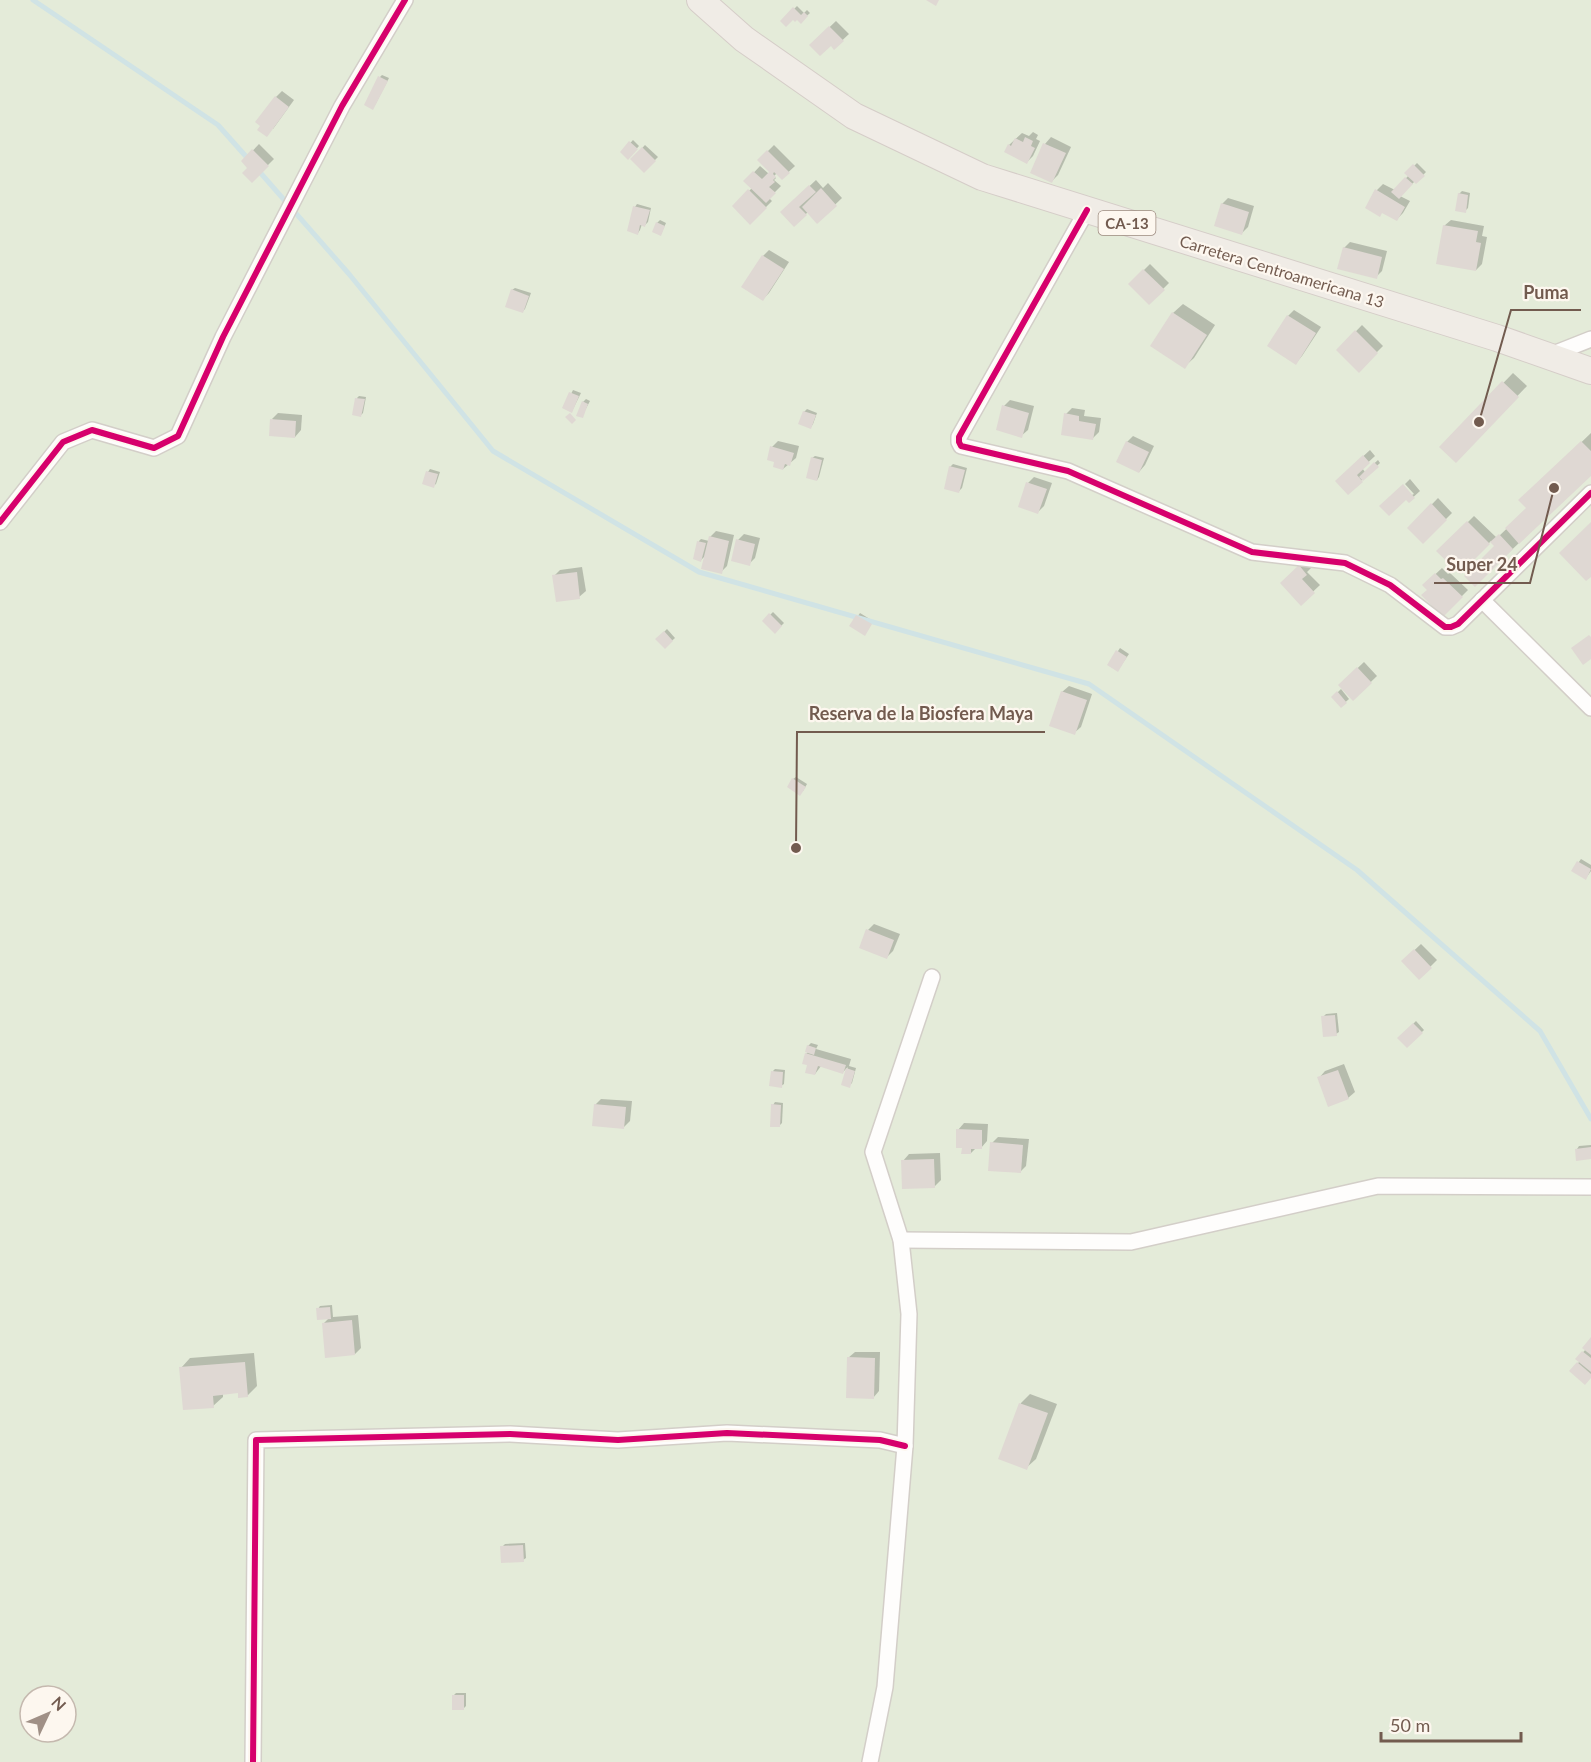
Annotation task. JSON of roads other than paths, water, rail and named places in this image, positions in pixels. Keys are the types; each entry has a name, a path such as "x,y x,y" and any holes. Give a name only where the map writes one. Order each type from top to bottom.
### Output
{"highway":[{"name":"Carretera Centroamericana 13","path":"700,0 744,39 854,116 982,177 1497,338 1591,371"}],"street":[{"path":"0,522 63,442 92,430 154,448 178,436 223,337 342,106 405,0"},
{"path":"1087,210 959,437 958,442 962,446 1068,471 1252,552 1345,563 1390,585 1445,627 1458,624 1591,493"},
{"path":"1548,356 1591,339"},
{"path":"1482,600 1591,708"},
{"path":"870,1762 885,1687 905,1446 909,1314 901,1240 873,1152 932,977"},
{"path":"901,1240 1131,1242 1378,1186 1591,1187"},
{"path":"253,1762 256,1440 510,1434 618,1440 727,1433 880,1440 905,1446"}],"waterway":[{"path":"33,0 218,125 250,161"},
{"path":"258,170 349,274 493,451 699,572 1089,684 1357,870 1540,1031 1591,1119"}],"place":[{"name":"Puma","path":"1479,422"},
{"name":"Super 24","path":"1554,488"},
{"name":"Reserva de la Biosfera Maya","path":"796,848"}]}
